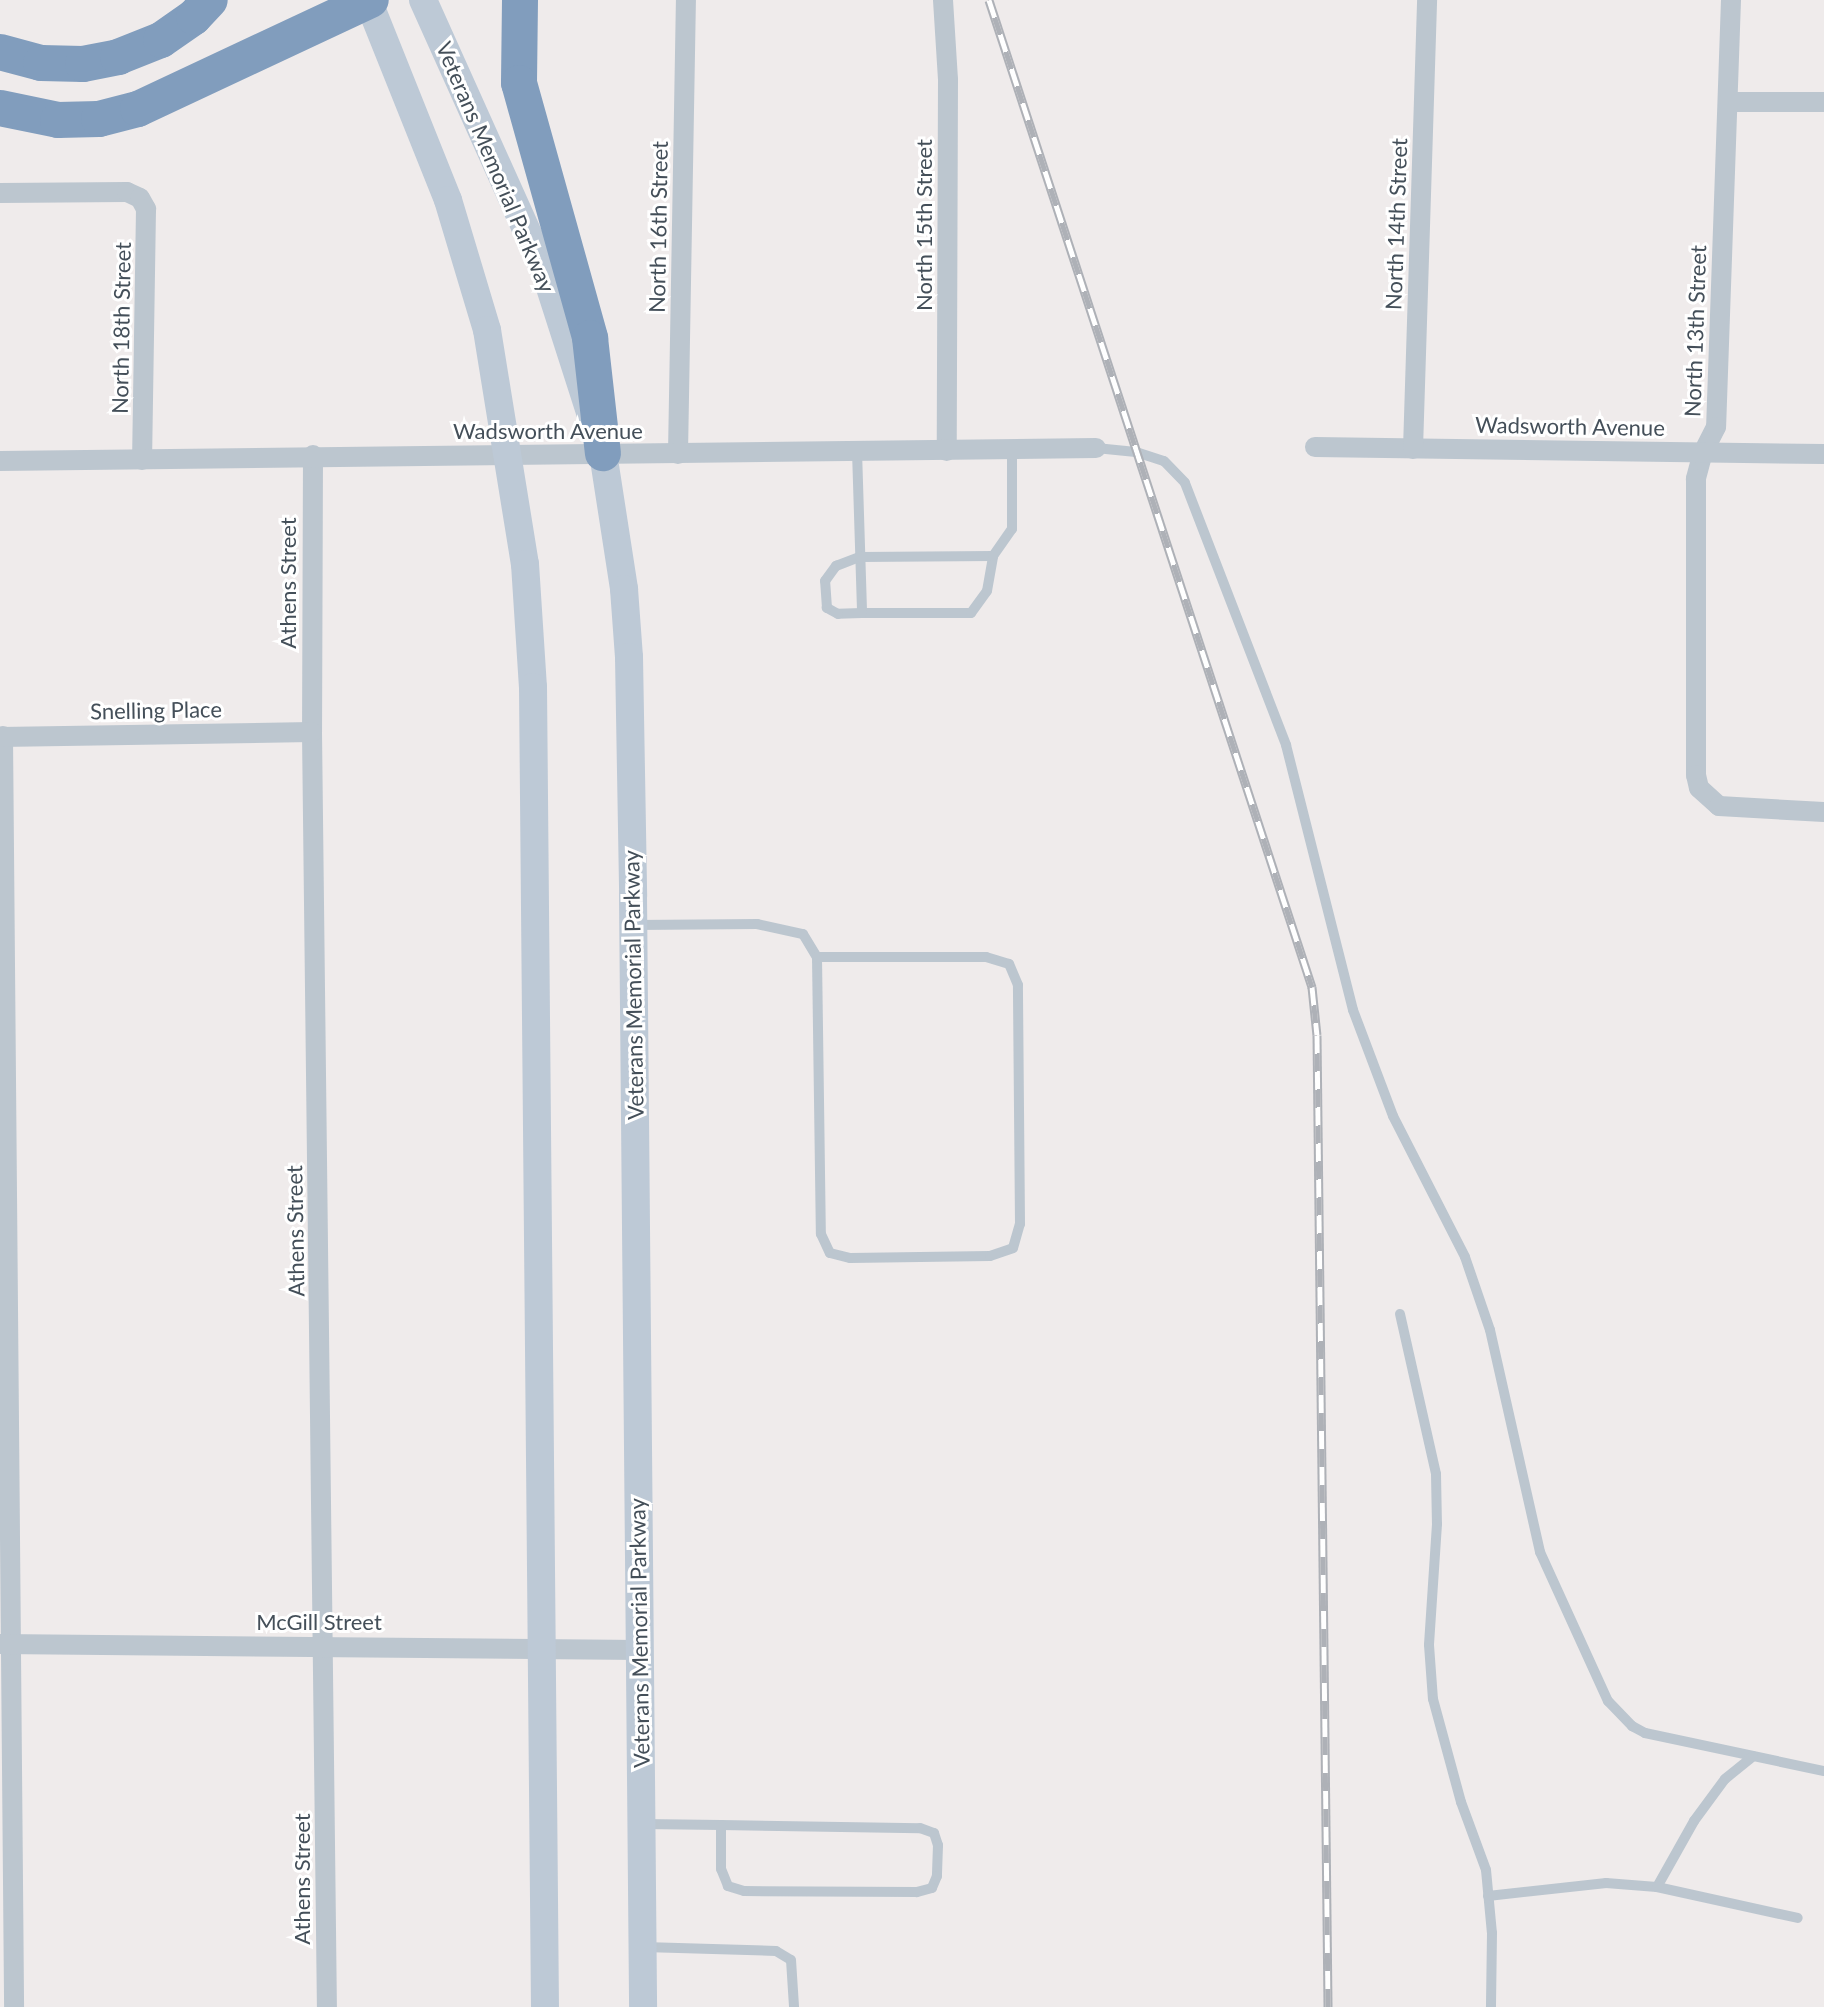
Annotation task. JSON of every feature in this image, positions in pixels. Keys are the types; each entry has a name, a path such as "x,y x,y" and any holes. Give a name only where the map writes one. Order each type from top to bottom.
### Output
{"highway":[{"path":"0,52 41,63 83,64 118,57 161,40 194,17 210,0"},
{"path":"520,0 519,83 590,338 603,453"},
{"path":"0,108 58,120 99,119 138,109 369,1"}],"street":[{"name":"Veterans Memorial Parkway","path":"423,0 544,269 603,453 622,573 629,657 633,925 643,2007"},
{"name":"North 16th Street","path":"678,454 686,0"},
{"name":"North 15th Street","path":"943,0 948,80 947,451"},
{"name":"North 14th Street","path":"1413,449 1427,0"},
{"name":"North 13th Street","path":"1731,0 1716,427 1703,452 1696,479 1696,775 1699,788 1708,800 1732,808 1824,812"},
{"path":"369,1 448,200 487,330 525,564 533,687 545,2007"},
{"path":"1728,102 1824,102"},
{"name":"North 18th Street","path":"0,193 127,192 140,198 146,209 142,460"},
{"name":"Wadsworth Avenue","path":"1315,447 1824,454"},
{"name":"Wadsworth Avenue","path":"0,461 1096,448"},
{"name":"Athens Street","path":"313,455 312,732 327,2007"},
{"name":"Snelling Place","path":"2,736 312,732"},
{"path":"2,736 6,1644 14,2007"},
{"name":"McGill Street","path":"6,1644 639,1650"}],"lane":[{"path":"993,556 860,557 836,566 825,581 827,608 838,614 971,613 987,591 993,556 1012,529 1012,447"},
{"path":"1096,448 1136,452 1164,461 1185,483 1286,745 1353,1010 1393,1116 1465,1257 1490,1330 1540,1552 1608,1701 1632,1726 1645,1733 1824,1771"},
{"path":"857,451 862,613"},
{"path":"633,925 757,924 803,934 817,957 821,1234 830,1253 850,1258 990,1256 1013,1248 1020,1224 1018,985 1009,964 986,957 817,957"},
{"path":"1400,1314 1436,1474 1437,1524 1429,1645 1433,1699 1461,1802 1486,1870 1492,1933 1491,2007"},
{"path":"1657,1887 1694,1821 1725,1779 1753,1756"},
{"path":"641,1824 721,1825 920,1828 934,1833 938,1845 937,1876 932,1888 917,1892 744,1891 728,1886 721,1869 721,1825"},
{"path":"1488,1896 1606,1883 1657,1887 1798,1918"},
{"path":"642,1947 776,1951 791,1960 794,2007"}],"railway":[{"path":"989,0 1312,987 1317,1035 1328,2007"}]}
